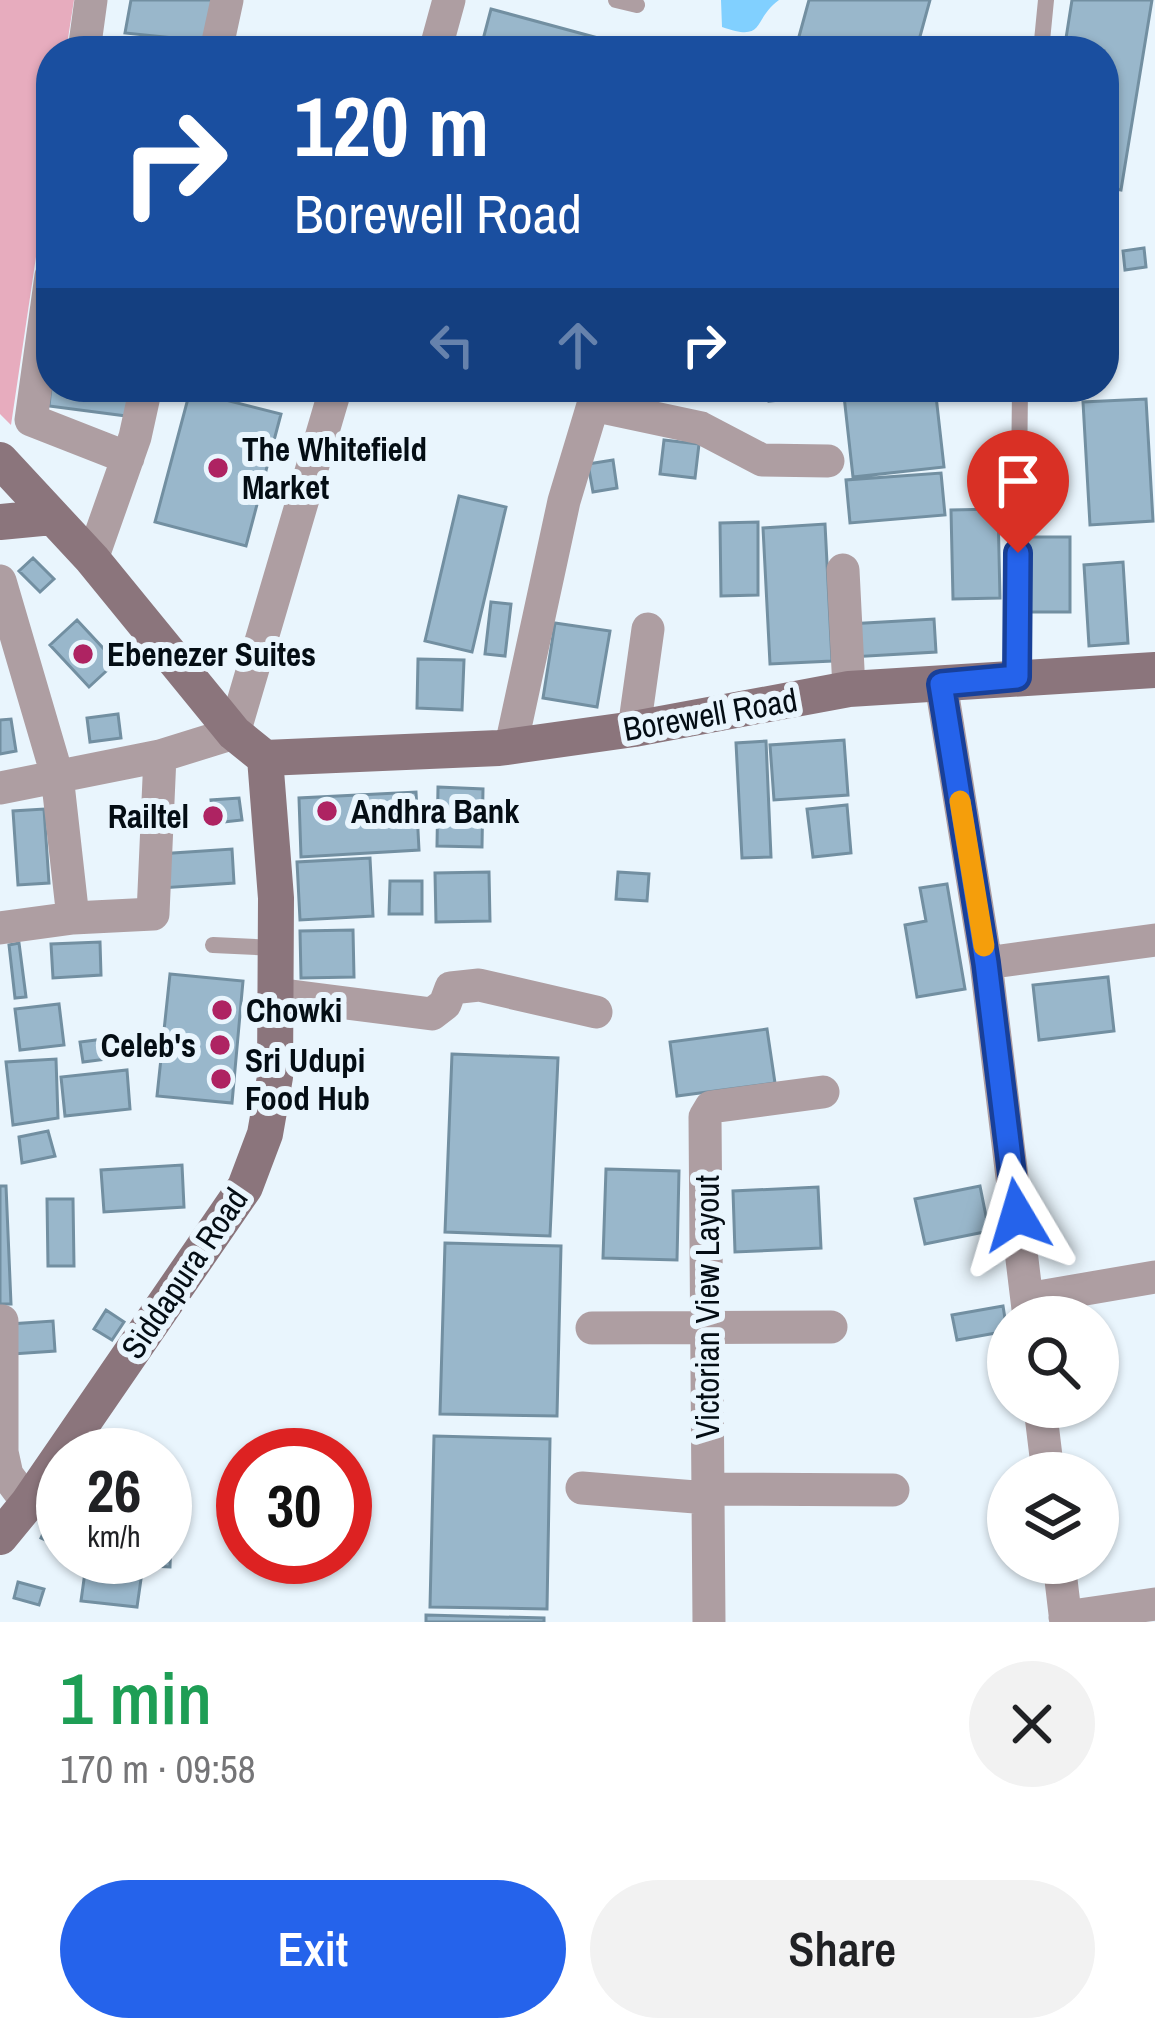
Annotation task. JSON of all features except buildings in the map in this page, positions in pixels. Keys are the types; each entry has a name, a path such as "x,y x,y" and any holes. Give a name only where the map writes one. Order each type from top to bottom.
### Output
{"street":[{"path":"86,36 92,0"},
{"path":"219,36 227,0"},
{"path":"438,36 449,0"},
{"path":"36,377 30,418 128,458"},
{"path":"92,559 142,402"},
{"path":"234,733 332,402"},
{"path":"511,746 564,501 592,405 701,428 763,460 828,461"},
{"path":"0,460 92,559 234,733 265,758"},
{"path":"0,522 52,518"},
{"path":"843,570 849,689"},
{"path":"0,581 57,775 73,918"},
{"path":"634,729 648,628"},
{"name":"Borewell Road","path":"265,758 511,746 634,729 849,689 1155,670"},
{"path":"941,684 986,963 1027,1296"},
{"path":"0,788 160,756 234,733"},
{"path":"0,928 153,914 160,756"},
{"name":"Siddapura Road","path":"0,1538 245,1187 265,1134 275,1077 276,948 272,814 265,758"},
{"path":"986,963 1155,940"},
{"path":"276,994 432,1014 445,1004 451,988 479,985 596,1012"},
{"name":"Victorian View Layout","path":"710,1622 705,1117 712,1107 823,1092"},
{"path":"1077,1296 1155,1277"},
{"path":"2,1321 2,1452 7,1475 28,1503"},
{"path":"592,1328 831,1327"},
{"path":"582,1488 708,1494 893,1490"},
{"path":"1062,1584 1066,1620 1155,1604"}],"lane":[{"path":"616,0 637,5"},
{"path":"1042,36 1046,0"},
{"path":"1017,677 1020,402"},
{"path":"213,945 276,948"}],"shaded area":[{"path":"0,0 74,0 68,36 36,36 36,257 11,425 0,414"}],"water":[{"path":"721,0 779,0 757,27 746,32 722,27"}],"slow traffic":[{"path":"960,801 984,946"}],"place":[{"name":"The Whitefield Market","path":"218,468"},
{"name":"Ebenezer Suites","path":"83,654"},
{"name":"Andhra Bank","path":"327,811"},
{"name":"Railtel","path":"213,816"},
{"name":"Chowki","path":"222,1010"},
{"name":"Celeb's","path":"220,1045"},
{"name":"Sri Udupi Food Hub","path":"221,1079"}],"route":[{"path":"1017,1215 986,963 941,684 1017,677 1018,553"}]}
